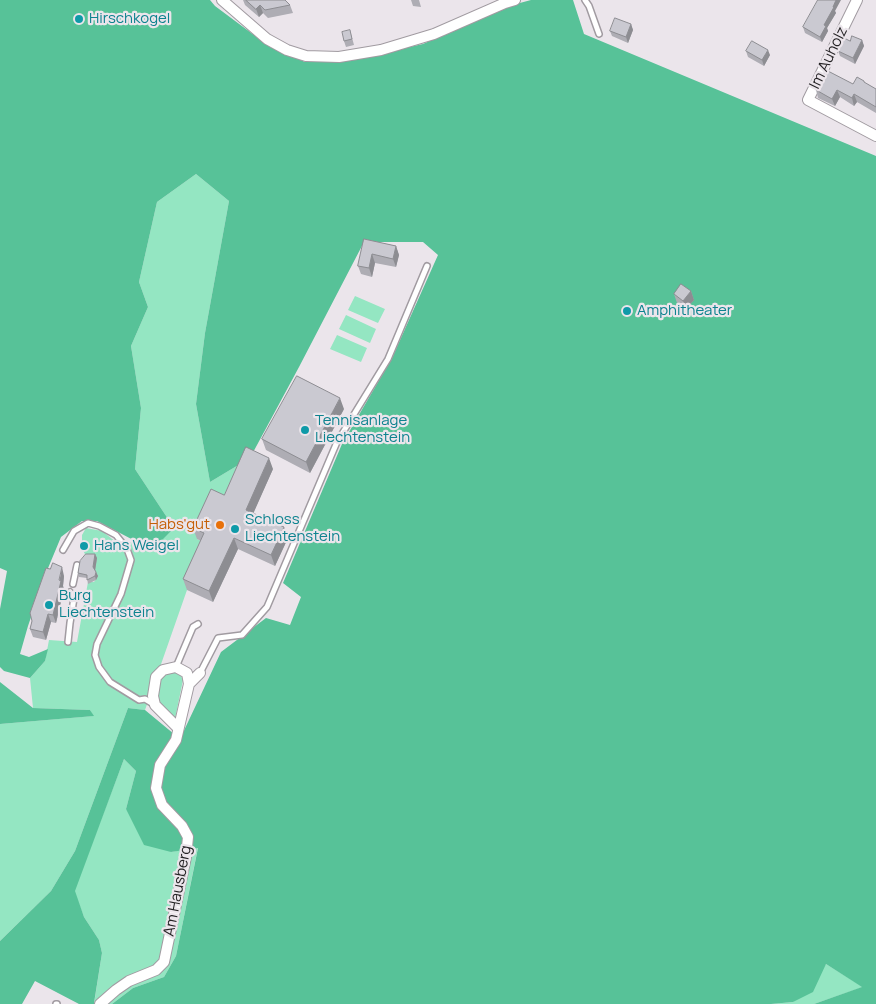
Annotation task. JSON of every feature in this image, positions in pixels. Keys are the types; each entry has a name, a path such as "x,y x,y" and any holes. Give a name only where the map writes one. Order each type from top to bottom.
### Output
{"street":[{"path":"222,0 267,39 288,50 306,56 339,57 380,50 434,34 515,0"},
{"name":"Im Auholz","path":"857,0 808,100 876,136"},
{"path":"178,728 156,705 152,696 156,677 163,670 176,667 187,672 189,684"},
{"path":"189,684 200,673"},
{"name":"Am Hausberg","path":"100,1004 116,990 156,970 164,962 186,857 188,837 182,826 162,805 156,788 160,765 176,740 189,684"}],"lane":[{"path":"585,0 599,34"},
{"path":"200,673 218,638 242,635 267,607 337,442 388,359 427,266"},
{"path":"63,550 74,531 88,523 99,526 116,535 127,549 131,560 121,594 97,644 95,655 99,667 110,682 138,700 146,699 156,705"},
{"path":"73,584 77,565"},
{"path":"68,642 74,598 70,592"},
{"path":"176,667 194,627 198,624"}],"green space":[{"path":"0,0 210,0 215,6 270,47 305,62 345,61 423,44 505,7 531,0 573,0 584,34 876,156 876,1004 814,1004 862,987 826,964 813,992 793,1002 771,1004 112,1004 133,988 164,977 176,956 198,848 171,852 144,845 126,809 136,771 124,759 75,891 84,917 99,940 102,953 95,1004 79,1004 35,981 22,1004 0,1004 0,941 51,891 75,851 128,708 145,710 180,739 221,652 266,618 290,625 301,597 283,583 342,444 392,358 438,255 423,242 364,242 250,458 210,482 196,404 205,333 229,201 196,174 157,202 139,282 148,307 131,346 141,408 135,469 174,528 159,543 139,543 97,521 82,521 61,537 46,573 20,654 29,657 48,649 45,661 30,678 4,671 0,667 0,609 7,571 0,568"},
{"path":"196,174 229,201 205,333 196,404 210,482 250,458 197,539 208,544 187,590 145,710 128,708 75,851 51,891 0,941 0,724 93,716 90,710 33,708 30,678 45,661 49,640 77,642 88,582 94,582 98,576 82,549 82,535 86,528 102,531 116,542 158,543 174,528 135,469 141,408 131,346 148,307 139,282 157,202"},
{"path":"355,296 385,309 378,323 348,310"},
{"path":"346,315 376,329 370,343 339,329"},
{"path":"337,335 367,348 361,362 330,349"},
{"path":"170,670 180,674 183,680 175,719 160,703 158,695 157,682"},
{"path":"0,682 33,708 90,710 94,716 0,724"},
{"path":"124,759 136,771 126,809 171,852 198,847 176,956 164,977 133,988 112,1004 94,1004 102,953 99,940 84,917 74,891"},
{"path":"826,964 863,987 814,1004 771,1004 793,1002"}],"building":[{"path":"246,0 285,0 290,5 265,10 260,5 256,9"},
{"path":"818,0 836,0 820,37 803,27"},
{"path":"615,18 631,24 626,37 610,31"},
{"path":"350,30 352,39 344,41 342,32"},
{"path":"852,36 862,40 853,58 838,51 844,38 850,41"},
{"path":"752,41 768,50 762,60 746,51"},
{"path":"826,70 853,84 857,77 876,89 876,107 854,94 852,98 837,90 832,99 816,90"},
{"path":"364,239 396,246 393,259 372,254 369,268 358,266"},
{"path":"681,284 691,291 683,301 674,294"},
{"name":"Tennisanlage Liechtenstein","path":"297,376 340,398 306,462 262,439"},
{"name":"Schloss Liechtenstein","path":"246,447 269,458 246,510 284,527 271,555 234,538 209,591 183,579 204,533 193,528 211,489 224,495"},
{"path":"86,554 95,554 93,567 96,572 95,576 87,580 87,575 78,573 80,561"},
{"name":"Burg Liechtenstein","path":"53,563 62,567 59,580 61,581 53,615 48,614 43,632 30,629 32,621 30,613 46,568 50,569"}],"place":[{"name":"Hirschkogel","path":"79,19"},
{"name":"Amphitheater","path":"627,311"},
{"name":"Tennisanlage Liechtenstein","path":"305,430"},
{"name":"Habs'gut","path":"220,525"},
{"name":"Schloss Liechtenstein","path":"235,529"},
{"name":"Hans Weigel","path":"84,546"},
{"name":"Burg Liechtenstein","path":"49,605"}]}
